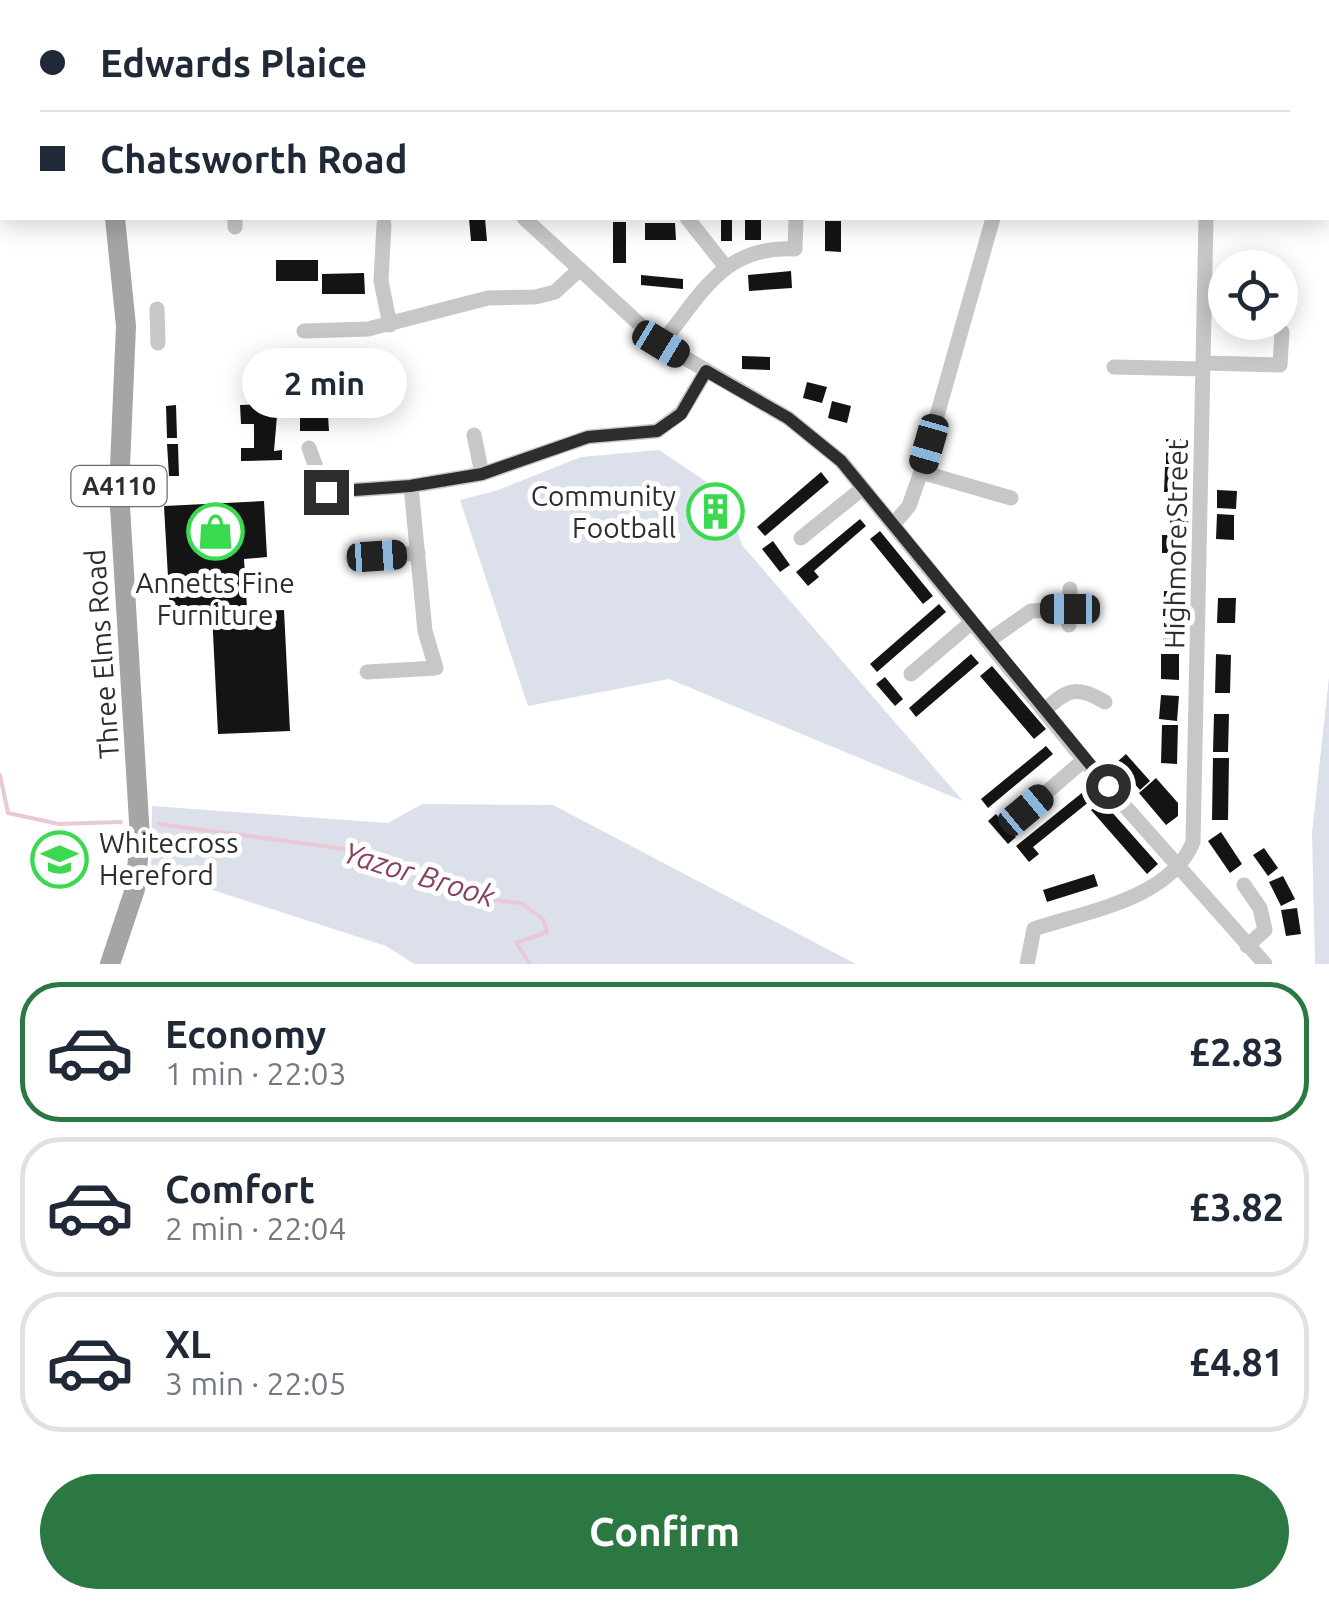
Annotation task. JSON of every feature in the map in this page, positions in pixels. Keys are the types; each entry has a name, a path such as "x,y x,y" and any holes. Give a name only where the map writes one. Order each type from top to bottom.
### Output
{"main road":[{"name":"Three Elms Road","path":"110,964 135,888 140,838 118,490 126,326 115,220"}],"street":[{"path":"526,220 661,344 809,433 864,488 1084,760 1265,964"},
{"path":"689,220 725,266"},
{"path":"661,344 725,266 762,249 795,249 796,220"},
{"path":"894,525 909,506 921,472 992,220"},
{"name":"Highmore Street","path":"1177,866 1189,853 1195,831 1206,220"},
{"path":"384,224 382,281 390,325"},
{"path":"304,331 390,325 488,298 554,292 580,269"},
{"path":"126,326 157,317 158,343"},
{"path":"1114,367 1280,365 1282,340"},
{"path":"309,448 326,492 410,486 482,474 588,437 657,431 681,414 706,371"},
{"path":"474,434 482,474"},
{"path":"921,472 1012,498"},
{"path":"367,672 444,668 424,631 410,486"},
{"path":"801,538 864,488"},
{"path":"353,558 418,553"},
{"path":"988,641 1031,612 1070,617 1070,589"},
{"path":"912,674 972,622"},
{"path":"1044,711 1065,691 1075,689 1106,702"},
{"path":"1026,810 1084,760"},
{"path":"1027,964 1034,928 1153,887 1177,866"},
{"path":"1244,885 1266,922 1264,930 1247,946"}],"shaded area":[{"path":"659,450 717,489 711,501 739,518 735,523 742,545 963,801 669,679 528,706 460,500 498,490 581,457"},
{"path":"1329,677 1329,964 1315,964 1312,833"},
{"path":"422,804 553,805 856,964 414,964 386,946 151,870 152,806 388,823"}],"building":[{"path":"469,220 485,220 487,241 471,241"},
{"path":"721,220 732,220 732,241 721,241"},
{"path":"745,220 761,220 761,240 745,240"},
{"path":"825,221 841,221 841,252 825,251"},
{"path":"613,222 626,222 626,263 613,263"},
{"path":"645,223 675,223 676,240 645,240"},
{"path":"276,260 318,260 318,281 276,281"},
{"path":"791,271 792,288 749,291 748,275"},
{"path":"364,273 365,294 322,294 322,274"},
{"path":"641,275 683,279 683,289 641,285"},
{"path":"299,352 311,352 311,374 299,374"},
{"path":"315,352 328,352 328,373 316,374"},
{"path":"331,352 343,352 344,374 332,374"},
{"path":"360,352 361,374 348,374 348,353"},
{"path":"742,356 770,357 770,370 742,369"},
{"path":"807,382 827,387 822,403 803,398"},
{"path":"832,401 851,406 847,423 828,418"},
{"path":"278,404 274,451 282,450 282,460 241,461 241,448 254,448 254,424 241,424 240,405"},
{"path":"176,405 177,438 167,438 166,406"},
{"path":"300,415 328,415 329,431 300,431"},
{"path":"1166,439 1184,439 1184,464 1166,464"},
{"path":"167,444 178,444 179,476 169,476"},
{"path":"1165,467 1183,467 1182,492 1164,492"},
{"path":"821,472 829,482 765,536 757,527"},
{"path":"1217,490 1237,491 1236,509 1217,508"},
{"name":"Annetts Fine Furniture","path":"264,501 267,557 244,559 247,608 170,613 164,506"},
{"path":"1171,502 1189,503 1188,528 1170,527"},
{"path":"1217,514 1234,515 1234,540 1216,539"},
{"path":"860,519 866,526 814,571 819,577 808,586 796,572"},
{"path":"880,531 933,596 923,604 870,539"},
{"path":"1162,535 1187,535 1187,553 1162,553"},
{"path":"773,541 790,565 780,572 762,549"},
{"path":"1171,560 1189,560 1188,585 1170,585"},
{"path":"1164,591 1182,592 1181,617 1163,616"},
{"path":"1218,598 1236,598 1235,623 1217,623"},
{"path":"939,604 946,612 877,672 870,664"},
{"path":"284,610 290,731 218,734 212,613"},
{"path":"1164,623 1181,623 1181,648 1163,648"},
{"path":"971,654 979,663 916,717 909,708"},
{"path":"1161,654 1179,654 1179,680 1161,679"},
{"path":"1216,654 1231,655 1230,693 1215,693"},
{"path":"992,666 1046,729 1034,739 980,676"},
{"path":"885,677 903,699 895,706 876,684"},
{"path":"1161,695 1179,696 1177,721 1159,719"},
{"path":"1214,714 1229,714 1228,752 1213,752"},
{"path":"1162,725 1178,725 1177,764 1161,763"},
{"path":"1046,746 1053,754 988,808 981,799"},
{"path":"1126,754 1150,781 1140,790 1116,763"},
{"path":"1213,758 1229,758 1228,820 1212,820"},
{"path":"1156,778 1178,803 1178,816 1166,825 1139,793"},
{"path":"1088,788 1095,797 1033,847 1039,854 1029,862 1016,846"},
{"path":"1102,801 1158,864 1147,874 1091,810"},
{"path":"996,814 1016,837 1008,844 988,821"},
{"path":"1221,832 1242,864 1230,873 1208,841"},
{"path":"1264,848 1278,868 1268,876 1253,855"},
{"path":"1094,874 1098,886 1047,902 1043,890"},
{"path":"1283,876 1295,899 1281,906 1269,882"},
{"path":"1297,908 1301,934 1286,936 1281,910"}],"waterway":[{"name":"Yazor Brook","path":"0,775 8,813 59,824 121,822"},
{"name":"Yazor Brook","path":"159,824 359,851 420,871 482,899 521,903 543,919 547,932 516,943 530,964"}],"place":[{"name":"Community Football","path":"715,512"},
{"name":"Annetts Fine Furniture","path":"215,532"},
{"name":"Whitecross Hereford","path":"60,859"}],"route":[{"path":"326,492 410,486 482,474 588,437 657,431 681,414 706,371 788,418 841,461 1108,786"}]}
